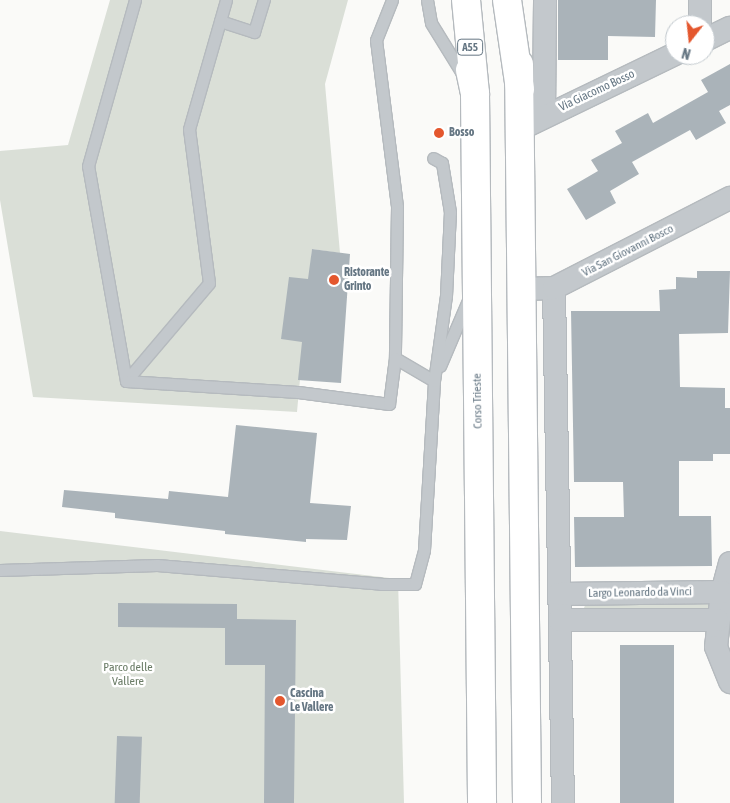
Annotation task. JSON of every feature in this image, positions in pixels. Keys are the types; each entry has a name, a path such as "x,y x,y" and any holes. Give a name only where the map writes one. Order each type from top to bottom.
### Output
{"main road":[{"name":"Corso Trieste","path":"456,0 474,94 482,803"},
{"name":"A55","path":"466,0 474,94"},
{"path":"508,0 520,89 532,123 522,289 527,803"},
{"path":"518,0 520,89"}],"street":[{"path":"532,123 545,0"},
{"path":"700,0 700,15"},
{"path":"715,35 730,28"},
{"name":"Via Giacomo Bosso","path":"532,123 665,59"},
{"name":"Via San Giovanni Bosco","path":"522,289 554,288 730,198"},
{"path":"554,288 563,803"},
{"path":"730,563 717,620 716,646 730,682"},
{"name":"Largo Leonardo da Vinci","path":"559,594 722,592"},
{"path":"560,620 717,620"}],"lane":[{"path":"126,380 88,166 135,0"},
{"path":"126,380 209,283 189,129 226,0"},
{"path":"220,21 254,32 264,0"},
{"path":"126,380 298,392 389,404 395,358 397,207 376,40 392,0"},
{"path":"428,0 431,23 474,94"},
{"path":"0,570 157,565 381,584 415,584 424,550 434,381 446,296 450,212 442,163 433,158"},
{"path":"434,381 476,280"},
{"path":"395,358 434,381"}],"green space":[{"path":"110,0 348,0 325,84 340,253 312,249 297,412 33,397 0,200 0,151 68,145"},
{"name":"Parco delle Vallere","path":"0,531 398,579 404,803 0,803"},
{"path":"710,601 709,612 586,611 584,608 586,603"}],"building":[{"path":"558,0 656,0 655,37 608,36 608,60 558,60"},
{"path":"730,64 730,105 719,111 726,123 696,140 690,130 632,162 639,174 610,191 616,203 586,220 567,189 598,171 591,160 622,143 615,131 648,113 653,123 708,92 701,80"},
{"path":"312,249 350,254 341,383 298,380 302,342 281,339 289,277 308,279"},
{"path":"697,271 730,271 728,333 679,334 680,387 725,388 725,408 730,408 730,454 713,454 713,461 679,461 679,516 711,516 712,566 575,567 574,517 624,517 623,482 574,482 571,311 660,311 659,290 676,289 676,277 697,278"},
{"path":"236,425 317,433 310,503 351,506 347,540 306,539 306,542 225,534 225,531 115,518 115,513 62,507 64,490 168,499 169,491 228,497"},
{"name":"Cascina Le Vallere","path":"118,603 237,604 237,619 296,620 294,803 264,803 265,665 225,665 225,628 118,627"},
{"path":"620,645 674,645 674,803 620,803"},
{"path":"117,736 142,737 140,803 115,803"}],"place":[{"name":"Bosso","path":"439,133"},
{"name":"Ristorante Grinto","path":"334,280"},
{"name":"Cascina Le Vallere","path":"280,701"}]}
